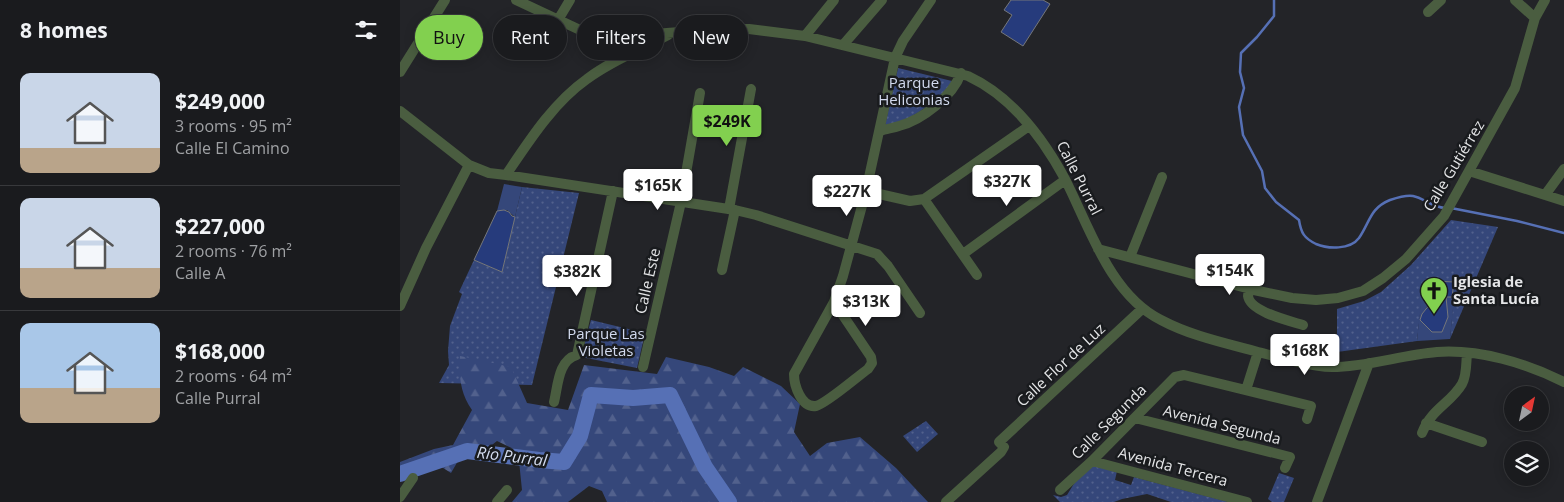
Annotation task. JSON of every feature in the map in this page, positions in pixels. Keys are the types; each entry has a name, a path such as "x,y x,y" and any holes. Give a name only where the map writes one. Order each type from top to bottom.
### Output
{"street":[{"path":"400,72 444,0"},
{"name":"Calle Purral","path":"516,0 548,15"},
{"path":"561,15 570,0"},
{"path":"805,36 834,0"},
{"path":"843,44 882,0"},
{"path":"834,302 872,363 861,374 816,406 802,399 794,384 794,374 834,302 852,246 880,131 895,58 931,0"},
{"path":"1428,12 1441,0"},
{"path":"1515,0 1535,18"},
{"name":"Calle Gutiérrez","path":"1098,249 1292,298 1316,300 1338,298 1363,291 1383,278 1406,259 1444,216 1515,88 1535,18 1545,0"},
{"name":"Calle Purral","path":"567,24 580,30 597,34 628,36 671,34 719,28 749,29 805,36 961,74 984,83 1007,102 1046,145 1098,249 1116,277 1142,309 1160,320 1212,340 1283,359 1331,367 1436,352 1467,353 1515,362 1564,382"},
{"path":"506,175 556,108 586,79 617,60 671,34"},
{"path":"880,131 900,126 916,119 951,93 958,83 961,74"},
{"path":"722,270 751,89"},
{"name":"Calle Este","path":"643,367 681,202 700,93"},
{"path":"400,111 469,165 489,173 756,215 877,254 920,313"},
{"path":"866,190 910,201 924,199 1029,126"},
{"path":"400,306 426,248 469,165"},
{"path":"1545,195 1564,169"},
{"path":"1469,171 1564,201"},
{"path":"1130,257 1162,177"},
{"path":"963,254 1065,180"},
{"path":"554,402 562,370 568,359 577,355 613,191"},
{"path":"924,199 977,275"},
{"path":"1250,288 1248,296 1250,302 1262,311 1302,325"},
{"name":"Calle Flor de Luz","path":"946,502 1001,452 1004,447 999,442 1142,309"},
{"path":"1258,352 1246,390 1311,406 1307,419"},
{"path":"1467,353 1462,384 1424,428 1482,442"},
{"path":"1317,502 1369,363"},
{"name":"Calle Segunda","path":"1060,490 1092,461 1176,377 1184,375 1246,390"},
{"name":"Avenida Segunda","path":"1135,418 1290,458 1285,468"},
{"name":"Avenida Tercera","path":"1092,461 1246,502"},
{"path":"400,497 412,478"},
{"path":"497,502 507,490"}],"green space":[{"name":"Parque Heliconias","path":"898,68 952,81 947,92 919,112 899,124 885,125"},
{"path":"504,184 522,187 515,217 507,210 497,211"},
{"path":"522,187 579,193 532,385 439,383 449,365 450,326 462,294 459,292 474,260 502,272"},
{"path":"1451,220 1498,227 1450,339 1455,280 1424,278 1417,341 1337,352 1337,309 1364,301 1381,292 1411,265"},
{"path":"1423,278 1456,279 1450,339 1417,341","holes":["1430,301 1447,317 1442,332 1432,332 1420,320"]},
{"name":"Parque Las Violetas","path":"591,320 645,333 637,368 581,357"},
{"path":"460,356 511,367 527,403 568,410 584,365 657,374 666,357 709,367 734,376 743,367 781,386 800,404 794,432 810,456 827,443 860,437 896,468 928,502 607,502 602,491 589,486 568,502 512,502 522,490 518,451 497,441 488,448 462,454 451,473 429,459 400,477 400,462 434,449 453,445 472,410 461,384"},
{"path":"926,421 938,434 917,452 903,436"},
{"path":"1092,466 1117,471 1115,480 1131,485 1134,477 1229,502 1171,502 1147,494 1114,502 1060,502 1053,495 1061,497 1067,495 1075,482"},
{"path":"1279,473 1294,478 1284,502 1272,502 1268,499"}],"building":[{"path":"1011,0 1043,0 1050,4 1023,46 1001,32 1012,15 1004,10"},
{"path":"504,210 515,217 502,272 474,260 497,211"},
{"name":"Iglesia de Santa Lucía","path":"1433,281 1454,282 1452,297 1446,297 1448,317 1442,332 1432,332 1420,320 1430,301 1432,301"}],"waterway":[{"path":"1274,0 1274,16 1241,53 1240,72 1244,88 1239,107 1243,135 1262,171 1265,188 1276,202 1299,220 1302,232 1309,240 1321,246 1333,247 1350,245 1355,242 1374,211 1390,200 1413,196 1445,208"},
{"path":"1451,208 1517,221 1564,233"},
{"name":"Río Purral","path":"400,474 467,451 564,462 580,436 591,395 633,398 670,395 705,467 729,502"}],"place":[{"name":"Iglesia de Santa Lucía","path":"1434,315"}]}
